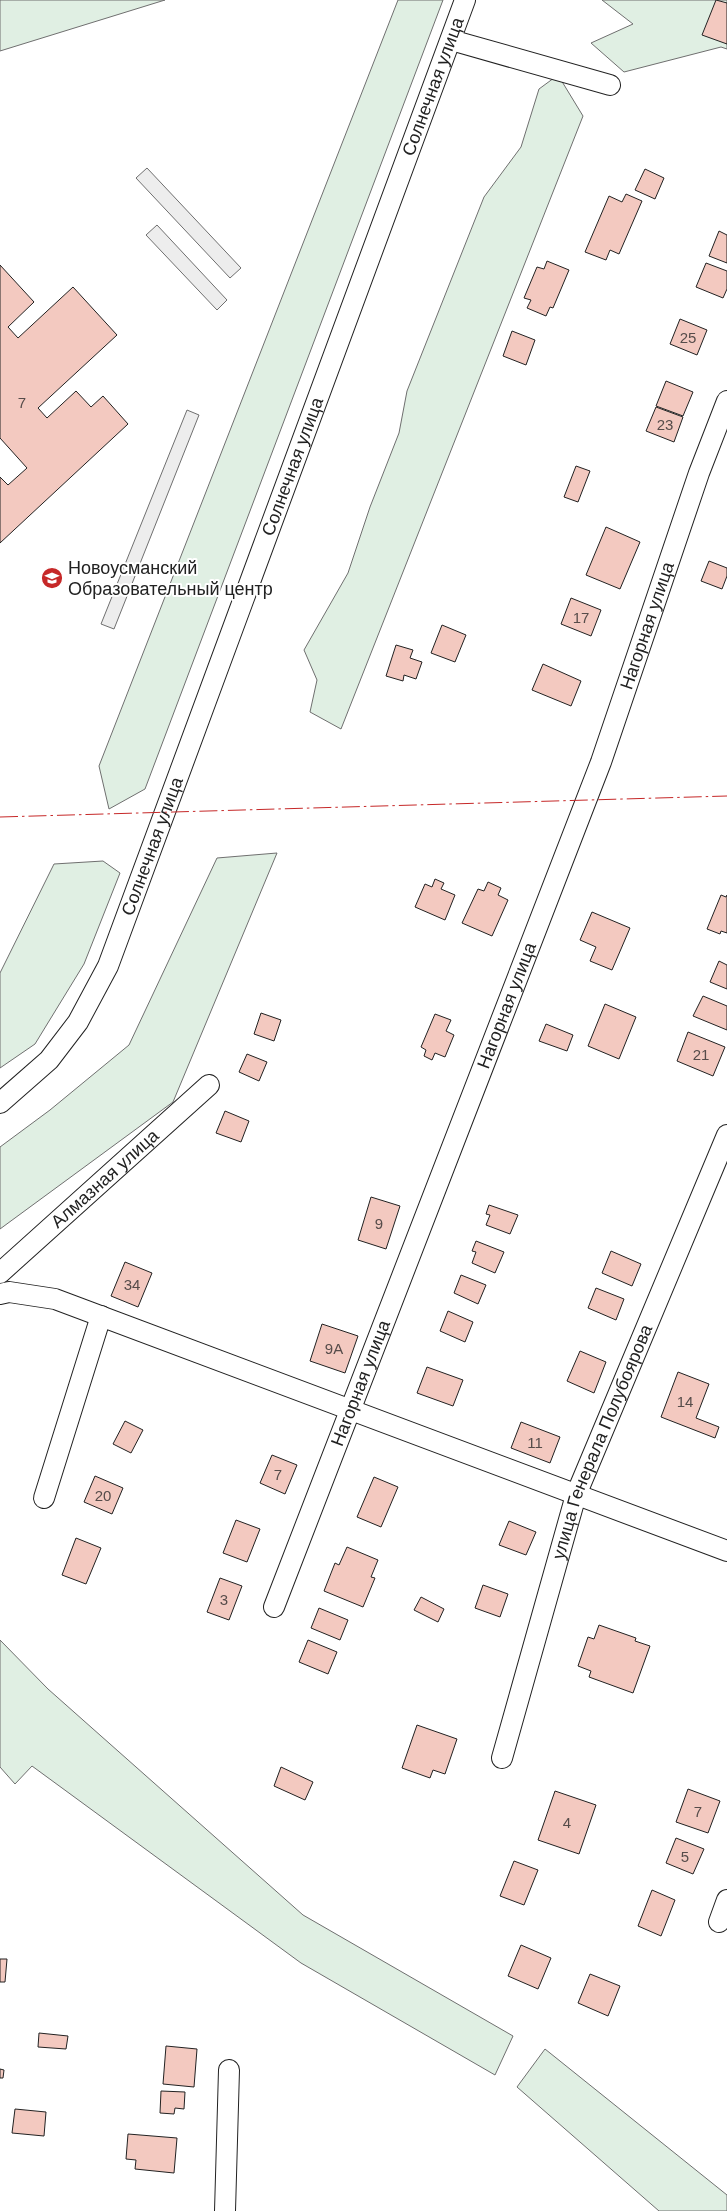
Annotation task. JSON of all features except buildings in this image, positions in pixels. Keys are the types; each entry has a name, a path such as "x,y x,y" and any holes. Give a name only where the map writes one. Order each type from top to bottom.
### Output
{"street":[{"name":"Солнечная улица","path":"0,1103 55,1052 78,1022 108,966 465,0"},
{"path":"450,40 610,85"},
{"name":"Нагорная улица","path":"274,1607 601,762 700,472 727,401"},
{"name":"Алмазная улица","path":"0,1273 209,1085"},
{"name":"улица Генерала Полубоярова","path":"502,1758 576,1495 727,1135"},
{"path":"0,1294 10,1292 55,1299 727,1551"},
{"path":"44,1498 101,1316"},
{"path":"719,1922 727,1900"},
{"path":"225,2211 229,2070"}],"green space":[{"path":"0,0 165,0 0,51"},
{"path":"398,0 443,0 145,789 109,809 99,766"},
{"path":"602,0 727,0 727,49 721,47 624,72 591,43 633,24"},
{"path":"558,75 583,116 341,729 310,712 317,680 304,650 348,573 370,507 399,433 407,391 484,197 521,147 539,89"},
{"path":"277,853 173,1102 0,1229 0,1147 50,1110 129,1045 217,858"},
{"path":"103,861 120,873 84,964 35,1044 0,1068 0,973 54,864"},
{"path":"0,1640 48,1689 303,1915 513,2036 495,2075 301,1963 32,1766 15,1784 0,1767"},
{"path":"545,2049 727,2195 727,2211 659,2211 517,2087"}],"shaded area":[{"path":"147,168 241,268 230,278 136,178"},
{"path":"157,225 227,300 217,310 146,235"},
{"path":"187,410 199,415 114,629 101,624"}],"power":[{"path":"0,817 727,796"}],"place":[{"name":"Новоусманский Образовательный центр","path":"52,578"}]}
